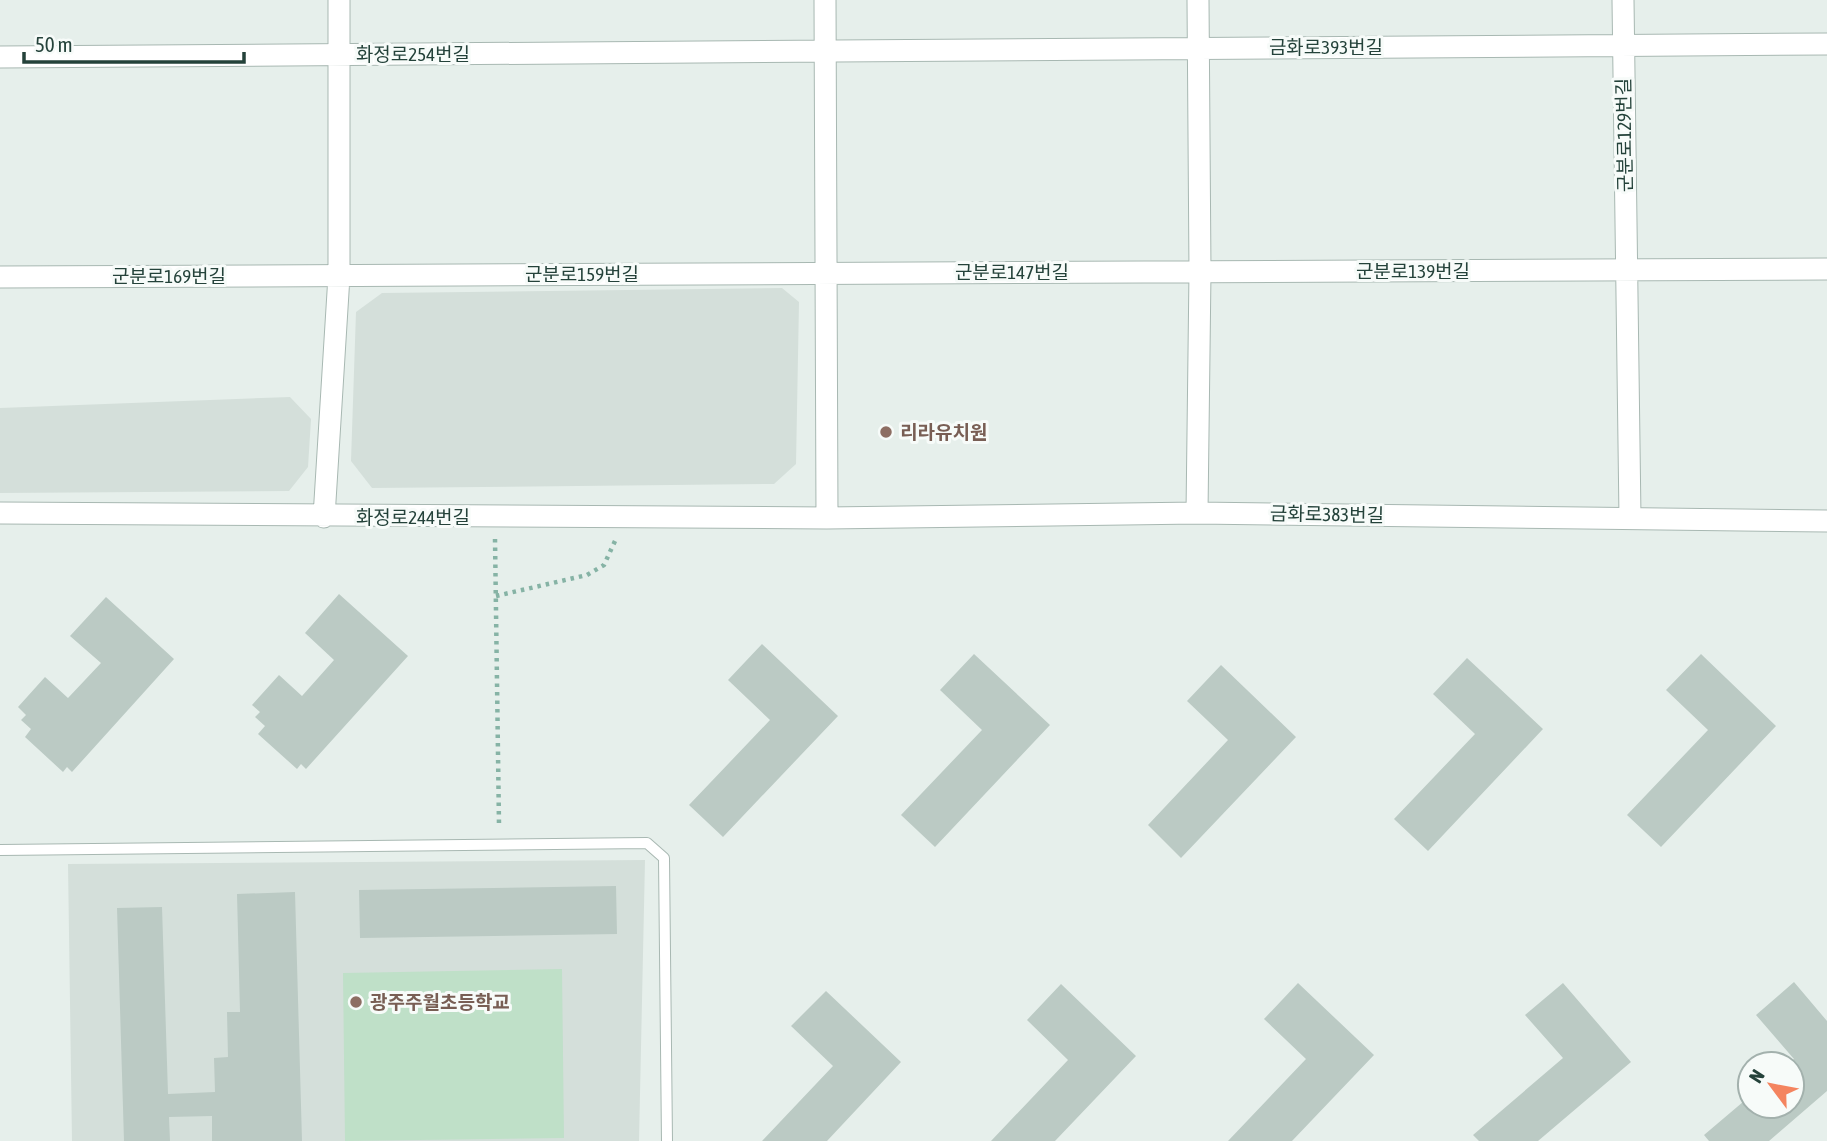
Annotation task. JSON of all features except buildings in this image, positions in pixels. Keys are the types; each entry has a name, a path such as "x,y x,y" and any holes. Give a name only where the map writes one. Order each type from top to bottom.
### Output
{"street":[{"path":"324,517 339,276 339,0"},
{"path":"825,0 827,518"},
{"path":"1197,513 1200,272 1198,0"},
{"name":"군분로129번길","path":"1623,0 1630,517"},
{"name":"금화로393번길","path":"825,50 1827,44"},
{"name":"화정로254번길","path":"0,57 825,50"},
{"path":"1626,270 1827,269"},
{"name":"군분로139번길","path":"1200,272 1626,270"},
{"name":"군분로147번길","path":"825,273 1200,272"},
{"name":"군분로159번길","path":"339,276 825,273"},
{"name":"군분로169번길","path":"0,277 339,276"},
{"name":"화정로244번길","path":"0,513 827,518"},
{"name":"금화로383번길","path":"827,518 1197,513 1827,521"}],"lane":[{"path":"0,850 647,843 664,858 667,1141"}],"path":[{"path":"495,517 499,845"},
{"path":"496,596 578,578 596,571 608,556 625,518"}],"shaded area":[{"path":"782,288 799,302 796,464 774,484 372,488 351,461 356,312 382,293"},
{"path":"290,397 311,419 308,467 289,491 0,493 0,408"},
{"name":"광주주월초등학교","path":"645,860 639,1141 72,1141 68,864"}],"green space":[{"path":"562,969 564,1138 345,1141 343,973"}],"place":[{"name":"리라유치원","path":"886,432"},
{"name":"광주주월초등학교","path":"356,1002"}]}
